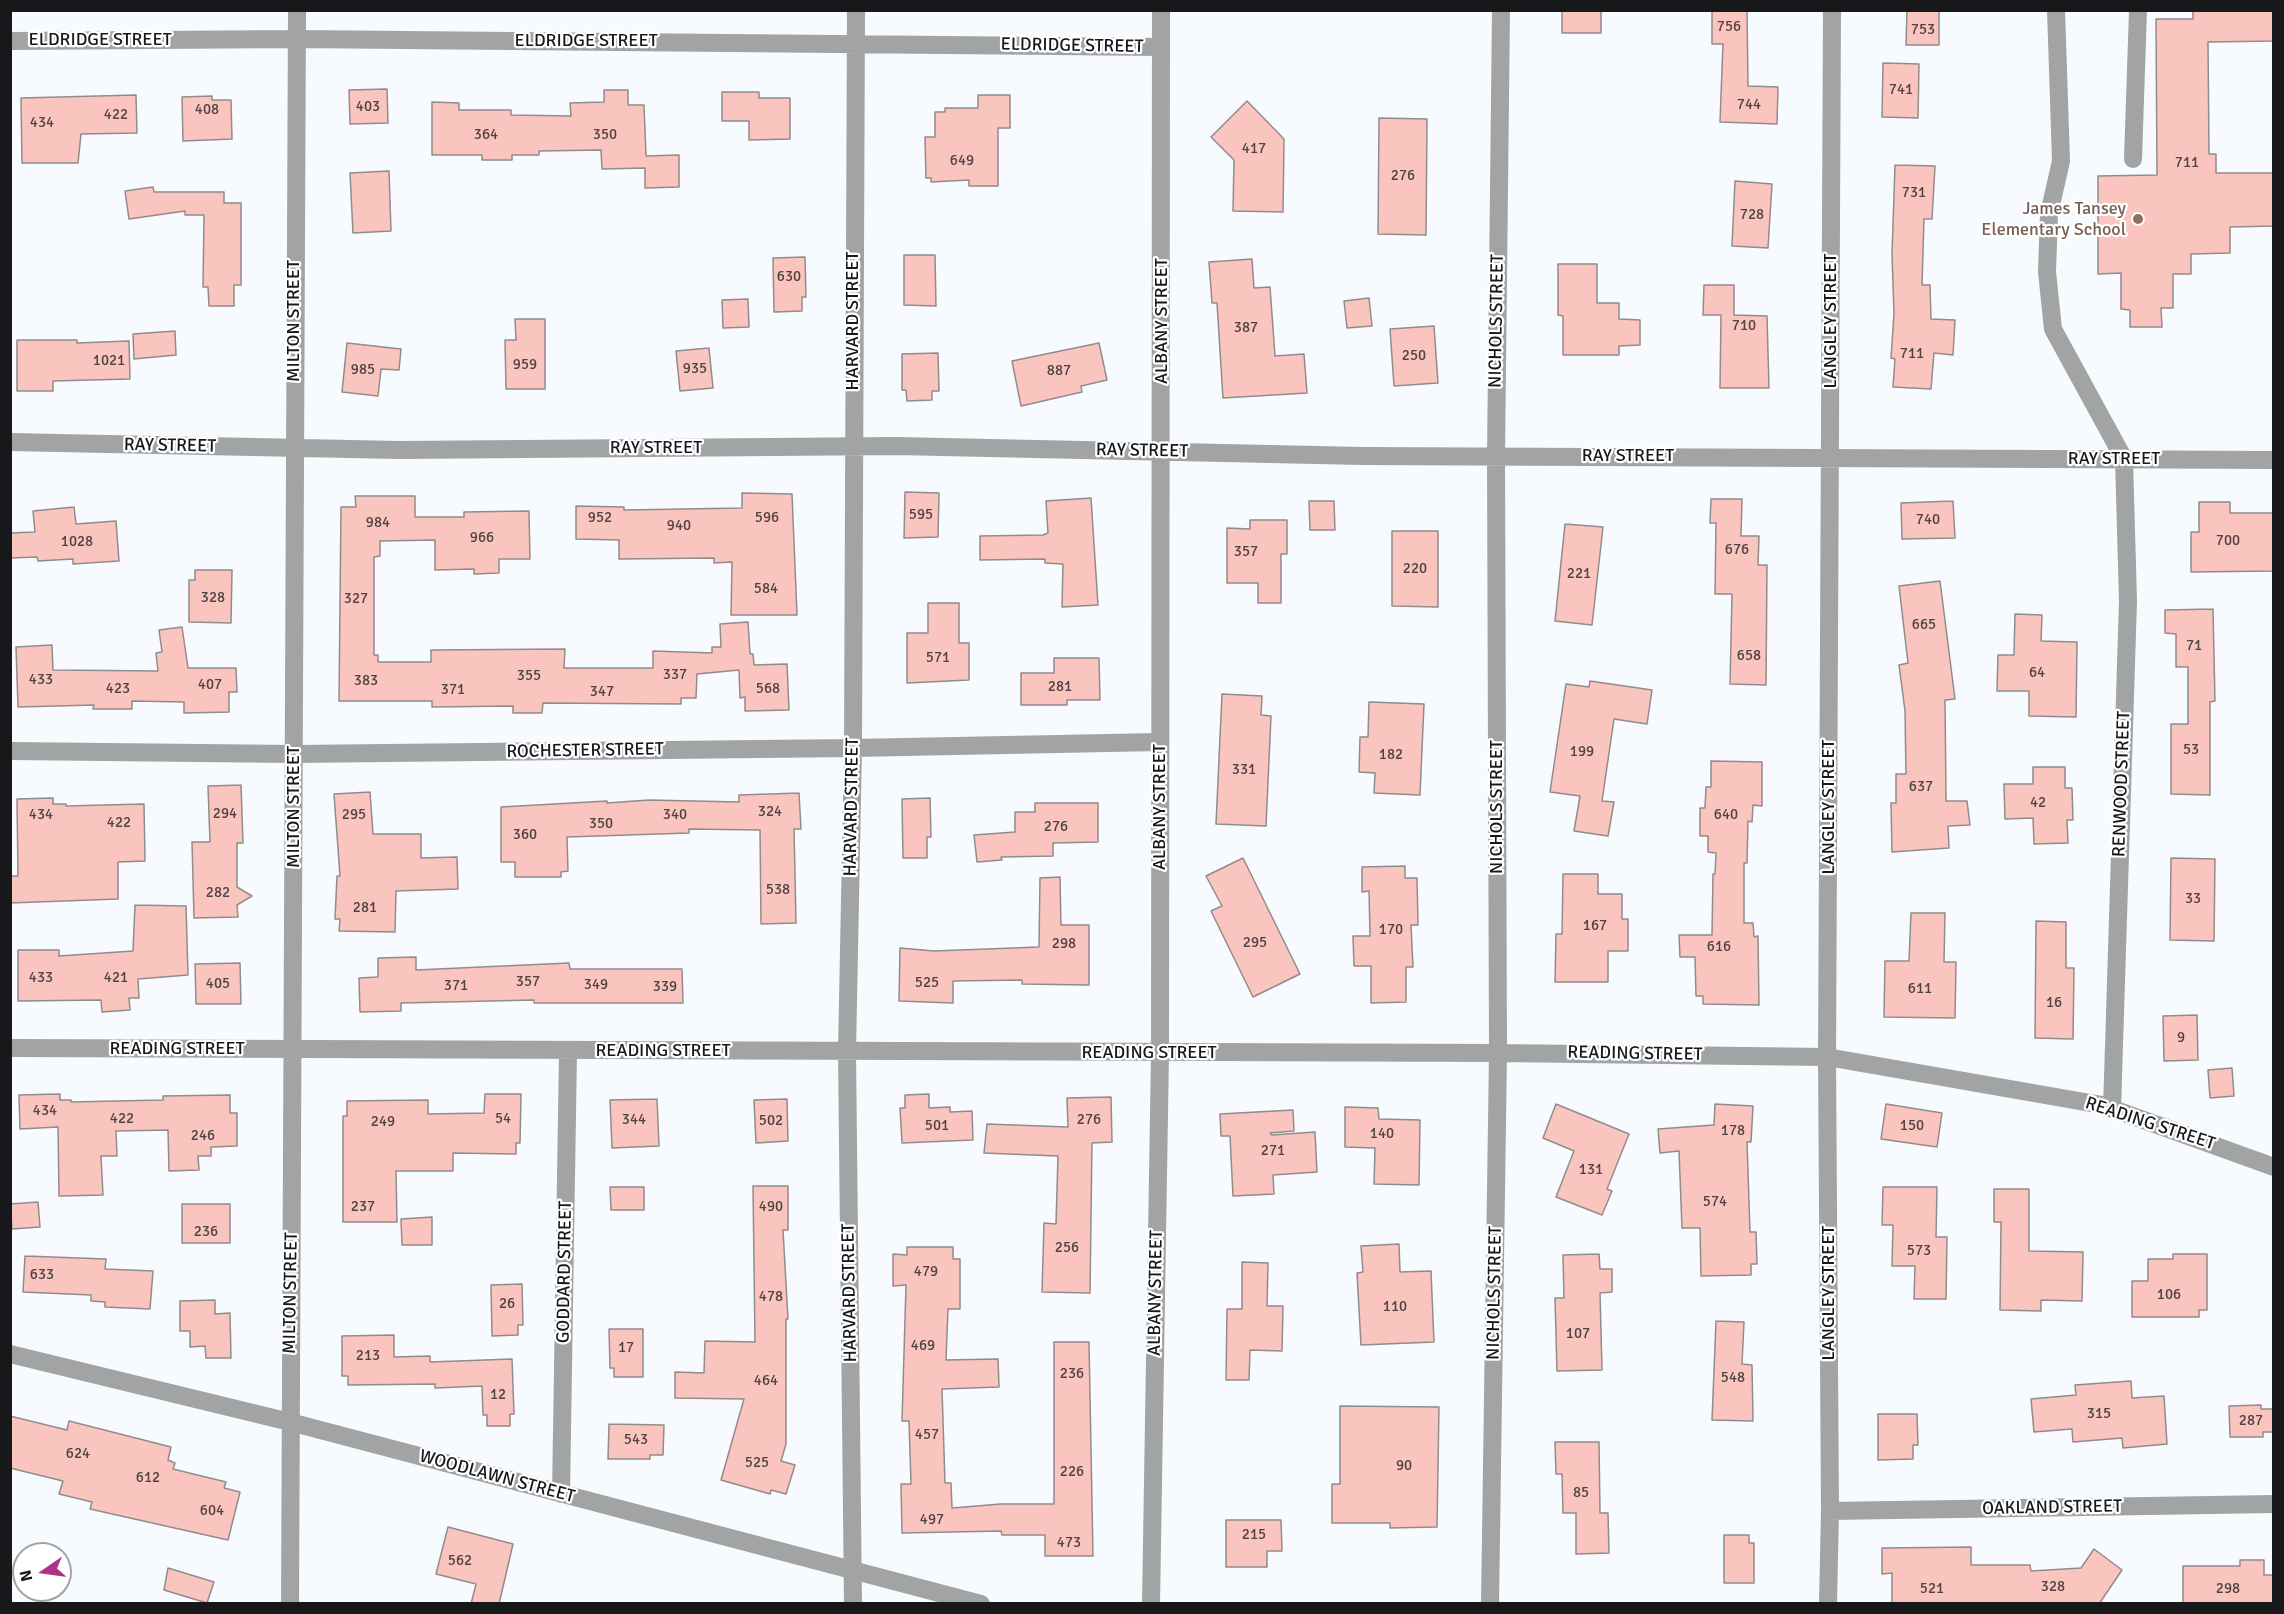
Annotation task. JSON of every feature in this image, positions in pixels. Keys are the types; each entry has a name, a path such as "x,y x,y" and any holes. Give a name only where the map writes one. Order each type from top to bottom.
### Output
{"street":[{"name":"MILTON STREET","path":"290,1604 294,1049 293,448 297,10"},
{"name":"HARVARD STREET","path":"853,1604 847,1052 853,748 852,447 856,10"},
{"name":"ALBANY STREET","path":"1151,1604 1160,1053 1161,10"},
{"name":"NICHOLS STREET","path":"1491,1604 1498,1053 1496,456 1501,10"},
{"name":"LANGLEY STREET","path":"1828,1604 1830,1511 1827,1057 1832,10"},
{"path":"2056,10 2061,161 2049,214 2048,272 2053,328 2124,459"},
{"path":"2133,159 2138,10"},
{"name":"ELDRIDGE STREET","path":"10,41 296,39 1161,47"},
{"name":"RAY STREET","path":"10,442 399,450 852,447 1496,456 2274,460"},
{"name":"RENWOOD STREET","path":"2112,1108 2128,601 2124,459"},
{"name":"ROCHESTER STREET","path":"10,751 294,754 853,748 1160,741"},
{"name":"READING STREET","path":"10,1048 1498,1053 1827,1057 2112,1108 2274,1167"},
{"name":"GODDARD STREET","path":"561,1494 568,1051"},
{"name":"WOODLAWN STREET","path":"10,1354 290,1422 981,1604"},
{"name":"OAKLAND STREET","path":"1830,1511 2274,1504"}],"building":[{"path":"1562,10 1601,10 1601,33 1562,33"},
{"path":"1712,10 1747,10 1748,86 1778,87 1777,124 1720,122 1723,44 1712,44"},
{"path":"1907,10 1939,10 1939,45 1906,45"},
{"path":"2274,10 2274,41 2208,42 2209,154 2216,154 2216,173 2274,173 2274,226 2230,227 2230,253 2191,254 2191,274 2173,274 2173,308 2161,308 2162,327 2130,327 2130,310 2121,309 2121,273 2098,274 2098,176 2157,175 2156,19 2193,19 2193,11"},
{"path":"1883,63 1919,64 1918,118 1882,117"},
{"path":"387,89 388,123 350,124 349,90"},
{"path":"604,90 628,90 628,105 644,105 646,156 679,155 679,187 645,188 645,168 602,169 601,150 539,151 539,155 512,155 512,160 482,160 482,155 432,155 432,102 459,103 459,110 511,110 511,115 571,116 570,103 604,102"},
{"path":"722,92 759,92 759,98 790,98 790,139 749,140 749,121 722,121"},
{"path":"136,95 137,133 81,134 78,163 22,163 21,98"},
{"path":"978,95 1010,95 1010,128 998,128 998,186 969,186 969,180 931,182 931,178 926,178 925,137 935,137 935,112 945,112 945,108 978,108"},
{"path":"212,96 212,100 231,100 232,139 183,141 182,97"},
{"path":"1247,101 1284,139 1283,212 1233,211 1234,160 1211,137"},
{"path":"1379,118 1427,119 1426,235 1378,234"},
{"path":"1895,165 1935,166 1932,219 1924,219 1922,285 1930,285 1931,319 1955,320 1953,355 1934,353 1931,389 1893,387 1895,359 1891,358 1894,314 1892,255"},
{"path":"389,171 391,231 353,233 350,173"},
{"path":"1735,181 1772,184 1768,248 1732,246"},
{"path":"153,187 154,192 224,192 224,203 241,203 241,285 234,285 234,306 209,306 208,287 203,287 204,215 185,215 185,211 129,219 125,191"},
{"path":"904,255 935,255 936,306 904,305"},
{"path":"805,257 806,297 802,297 802,311 774,312 773,258"},
{"path":"1252,259 1254,288 1270,287 1275,356 1304,354 1307,393 1223,398 1217,303 1212,303 1209,262"},
{"path":"1558,264 1597,264 1597,303 1619,303 1619,319 1640,320 1640,345 1619,346 1619,355 1563,355 1563,316 1558,315"},
{"path":"1704,285 1734,285 1734,315 1767,316 1769,388 1720,388 1721,315 1703,315"},
{"path":"1369,298 1372,326 1347,328 1344,301"},
{"path":"748,299 749,327 723,328 722,300"},
{"path":"515,319 545,319 545,389 506,389 505,340 516,340"},
{"path":"1434,326 1438,383 1394,386 1390,329"},
{"path":"175,331 176,355 134,359 133,334"},
{"path":"17,340 77,340 77,343 129,341 130,379 53,381 53,391 17,391"},
{"path":"347,343 401,349 399,370 381,369 378,396 342,392"},
{"path":"1099,343 1107,380 1081,386 1082,392 1021,406 1012,361"},
{"path":"709,348 713,388 680,391 676,351"},
{"path":"938,353 939,391 932,391 932,400 907,401 906,390 902,390 902,354"},
{"path":"905,492 939,493 938,537 904,538"},
{"path":"742,493 792,494 797,615 731,615 732,562 714,563 714,558 619,559 619,540 576,539 576,506 624,507 624,510 742,508"},
{"path":"355,496 415,496 415,517 464,517 464,512 529,511 530,559 499,559 499,573 474,574 474,569 435,570 435,540 380,541 380,556 374,557 374,655 378,655 378,662 431,662 431,650 565,649 564,668 653,668 653,651 712,653 712,647 721,647 720,624 748,622 750,654 753,654 754,665 787,664 789,710 745,711 745,697 740,698 739,670 697,674 696,698 681,698 681,704 543,703 542,713 513,713 513,706 432,707 432,701 339,701 341,507 356,507"},
{"path":"1091,498 1098,605 1062,607 1063,564 1045,563 1045,559 980,560 980,536 1043,535 1048,533 1046,501"},
{"path":"1711,499 1742,499 1741,536 1759,536 1758,565 1767,565 1766,685 1730,684 1732,594 1715,594 1716,523 1710,523"},
{"path":"1309,501 1334,501 1335,530 1310,530"},
{"path":"1953,501 1955,538 1902,539 1901,503"},
{"path":"2199,502 2230,502 2230,513 2274,513 2274,571 2191,572 2191,532 2199,532"},
{"path":"74,507 76,524 116,521 119,561 73,564 73,559 38,561 37,557 10,558 10,533 35,532 33,511"},
{"path":"1250,520 1287,520 1287,554 1281,554 1281,603 1258,603 1258,583 1227,583 1227,528 1250,529"},
{"path":"1565,524 1603,527 1592,625 1555,621"},
{"path":"1392,531 1438,531 1438,607 1392,606"},
{"path":"195,570 232,570 231,623 189,622 189,580 195,580"},
{"path":"1940,581 1955,699 1945,700 1946,801 1967,801 1970,825 1948,826 1949,848 1892,852 1891,803 1896,803 1896,774 1906,774 1905,711 1899,665 1908,663 1899,586"},
{"path":"928,603 959,603 959,643 969,643 969,680 907,683 907,633 928,633"},
{"path":"2213,609 2215,701 2210,702 2210,795 2171,794 2171,724 2188,724 2188,667 2176,667 2176,634 2165,633 2165,610"},
{"path":"2015,614 2042,615 2041,641 2077,642 2076,717 2029,716 2029,691 1997,691 1998,655 2014,655"},
{"path":"182,627 188,668 236,668 237,692 229,692 229,712 184,713 184,702 132,701 132,709 93,709 94,705 18,707 16,647 52,645 53,670 158,671 156,653 162,652 159,630"},
{"path":"1054,658 1099,658 1100,700 1067,700 1067,705 1021,705 1021,673 1054,673"},
{"path":"1590,681 1652,690 1647,724 1614,719 1602,801 1614,802 1608,836 1574,831 1580,796 1550,792 1566,684 1589,687"},
{"path":"1222,694 1262,696 1261,715 1271,716 1266,826 1216,824"},
{"path":"1369,702 1424,704 1420,795 1374,793 1375,773 1359,772 1360,737 1368,737"},
{"path":"1711,761 1762,762 1762,806 1753,805 1752,822 1748,821 1747,863 1744,863 1744,923 1753,923 1754,937 1758,936 1759,1005 1703,1004 1703,996 1696,996 1695,957 1680,957 1679,935 1712,935 1713,874 1715,874 1716,853 1708,852 1708,836 1700,836 1700,808 1705,808 1706,787 1711,787"},
{"path":"2033,767 2065,767 2065,788 2072,788 2073,820 2067,820 2068,843 2034,844 2033,818 2005,819 2004,784 2033,784"},
{"path":"241,785 243,843 237,843 237,887 252,896 237,905 238,917 194,918 192,842 210,842 208,786"},
{"path":"370,792 373,834 421,834 421,858 457,857 458,889 396,891 395,932 339,931 340,919 335,919 337,876 340,876 334,794"},
{"path":"799,793 801,829 794,829 796,923 761,924 760,830 689,829 689,833 567,837 568,871 561,872 561,877 515,877 515,862 501,862 501,807 649,800 739,802 739,795"},
{"path":"53,798 53,804 66,804 66,806 144,804 145,861 118,862 118,899 10,903 10,876 18,876 17,799"},
{"path":"930,798 931,837 927,837 927,858 903,858 902,799"},
{"path":"1035,803 1098,803 1098,842 1053,843 1053,856 1001,857 1002,860 977,862 974,835 1015,832 1015,812 1035,812"},
{"path":"1243,858 1300,974 1253,997 1211,911 1222,906 1206,876"},
{"path":"2171,858 2215,859 2214,941 2170,940"},
{"path":"1405,866 1405,878 1417,878 1418,925 1411,925 1413,967 1406,967 1406,1002 1371,1003 1371,966 1354,966 1353,936 1370,936 1369,891 1362,892 1362,867"},
{"path":"1563,874 1598,874 1598,894 1622,894 1622,919 1628,919 1628,951 1608,951 1608,982 1555,982 1556,934 1562,934"},
{"path":"1060,877 1061,925 1089,925 1089,985 1022,984 1022,980 953,981 953,1003 899,1001 900,948 934,951 1039,947 1040,878"},
{"path":"135,905 186,906 188,975 138,979 139,998 129,998 130,1010 102,1012 101,1000 18,1001 18,950 59,950 59,956 133,951"},
{"path":"1911,913 1945,913 1944,962 1956,962 1955,1018 1884,1017 1885,961 1909,961"},
{"path":"2036,921 2066,922 2066,968 2074,968 2073,1039 2035,1038"},
{"path":"416,957 416,970 569,963 570,969 682,969 683,1003 534,1003 534,1000 401,1003 401,1011 360,1012 359,978 378,977 378,958"},
{"path":"240,963 241,1004 196,1004 195,964"},
{"path":"2197,1015 2198,1060 2164,1061 2163,1016"},
{"path":"2232,1068 2234,1096 2210,1098 2208,1070"},
{"path":"60,1094 60,1100 71,1100 71,1102 163,1100 163,1096 230,1095 230,1113 237,1113 237,1146 211,1147 211,1156 198,1156 199,1170 169,1171 168,1130 116,1131 117,1156 101,1156 103,1195 59,1196 58,1127 20,1129 19,1095"},
{"path":"485,1094 521,1094 520,1143 516,1143 516,1154 453,1153 453,1171 396,1171 397,1222 343,1222 343,1116 347,1116 347,1101 428,1100 428,1114 484,1113"},
{"path":"929,1094 929,1108 950,1107 950,1112 972,1111 973,1140 902,1143 900,1108 905,1108 905,1095"},
{"path":"1111,1097 1112,1142 1092,1143 1090,1293 1042,1292 1044,1223 1056,1224 1058,1156 984,1153 987,1124 1068,1127 1067,1098"},
{"path":"657,1099 659,1146 612,1148 610,1100"},
{"path":"787,1099 788,1141 756,1143 754,1100"},
{"path":"1556,1104 1629,1134 1607,1189 1612,1191 1602,1215 1556,1197 1574,1151 1543,1138"},
{"path":"1715,1104 1753,1106 1751,1142 1747,1142 1750,1232 1756,1232 1757,1264 1751,1264 1751,1275 1701,1276 1700,1228 1682,1228 1679,1151 1660,1153 1658,1129 1714,1125"},
{"path":"1886,1104 1942,1113 1937,1147 1881,1139"},
{"path":"1345,1107 1378,1108 1379,1119 1420,1120 1419,1185 1374,1184 1375,1148 1345,1147"},
{"path":"1293,1110 1294,1131 1270,1133 1272,1135 1315,1132 1317,1172 1273,1175 1274,1194 1233,1196 1230,1136 1221,1136 1220,1114"},
{"path":"753,1186 788,1186 788,1230 783,1230 788,1319 786,1319 786,1444 781,1461 795,1465 786,1494 771,1490 770,1494 721,1480 744,1399 675,1398 675,1372 704,1373 705,1341 755,1342"},
{"path":"610,1187 644,1187 644,1210 611,1210"},
{"path":"1883,1187 1937,1187 1936,1237 1947,1237 1946,1299 1914,1299 1915,1266 1892,1266 1893,1225 1882,1225"},
{"path":"1994,1189 2029,1189 2029,1251 2083,1252 2082,1301 2041,1300 2041,1311 2000,1310 2001,1222 1994,1222"},
{"path":"38,1202 40,1227 12,1229 10,1204"},
{"path":"182,1204 230,1204 230,1243 182,1243"},
{"path":"432,1217 432,1245 402,1245 401,1219"},
{"path":"1399,1244 1400,1272 1431,1271 1434,1342 1361,1345 1357,1273 1363,1272 1361,1246"},
{"path":"907,1247 953,1247 953,1259 960,1259 960,1309 948,1309 946,1360 998,1359 999,1387 942,1389 945,1483 951,1483 952,1508 1001,1504 1054,1504 1054,1342 1089,1342 1093,1556 1045,1556 1045,1535 1002,1535 1001,1531 902,1533 901,1484 911,1484 909,1421 902,1421 906,1285 893,1286 893,1254 907,1255"},
{"path":"1599,1254 1600,1269 1612,1269 1612,1292 1600,1293 1602,1370 1557,1371 1555,1298 1564,1298 1563,1255"},
{"path":"2173,1254 2207,1254 2207,1310 2199,1310 2199,1317 2132,1317 2132,1281 2148,1281 2148,1259 2173,1259"},
{"path":"25,1256 106,1259 105,1269 153,1271 150,1309 105,1307 105,1302 91,1301 91,1295 23,1292"},
{"path":"1242,1262 1268,1263 1267,1306 1283,1306 1282,1351 1250,1350 1249,1380 1226,1380 1227,1309 1242,1309"},
{"path":"522,1284 523,1325 518,1325 518,1335 492,1336 491,1285"},
{"path":"215,1300 215,1314 230,1313 231,1358 206,1358 205,1346 190,1347 190,1331 180,1331 180,1301"},
{"path":"1716,1321 1744,1322 1742,1364 1752,1365 1753,1421 1712,1420"},
{"path":"609,1329 643,1329 643,1377 614,1377 614,1368 610,1368"},
{"path":"394,1335 394,1357 430,1356 430,1362 512,1359 514,1414 510,1414 510,1426 487,1426 487,1415 483,1415 482,1386 435,1388 435,1384 348,1385 348,1376 342,1376 342,1336"},
{"path":"2131,1381 2132,1398 2164,1396 2167,1444 2123,1448 2122,1438 2073,1442 2072,1429 2034,1432 2031,1399 2076,1395 2075,1385"},
{"path":"2261,1405 2261,1409 2274,1409 2274,1432 2263,1432 2263,1437 2230,1437 2229,1406"},
{"path":"1340,1406 1439,1407 1437,1527 1390,1528 1390,1523 1332,1523 1332,1484 1340,1484"},
{"path":"1878,1414 1917,1414 1918,1445 1913,1445 1913,1459 1878,1460"},
{"path":"10,1416 67,1430 69,1421 171,1447 168,1460 175,1463 173,1469 226,1482 224,1488 240,1492 228,1540 90,1509 92,1502 59,1494 63,1481 10,1468"},
{"path":"609,1424 664,1425 663,1455 650,1455 650,1459 608,1459"},
{"path":"1555,1442 1599,1442 1600,1513 1608,1513 1609,1553 1576,1554 1576,1513 1563,1513 1562,1474 1556,1474"},
{"path":"1226,1520 1281,1520 1282,1551 1267,1551 1267,1567 1226,1567"},
{"path":"448,1527 513,1544 499,1604 471,1604 476,1584 436,1574"},
{"path":"1724,1535 1749,1535 1749,1543 1754,1543 1754,1583 1724,1583"},
{"path":"1971,1547 1971,1565 2030,1565 2031,1571 2081,1568 2094,1549 2122,1570 2099,1604 1892,1604 1892,1573 1882,1574 1882,1548"},
{"path":"2240,1560 2264,1560 2264,1575 2273,1575 2273,1604 2183,1604 2183,1566 2240,1566"},
{"path":"168,1568 214,1582 207,1603 164,1590"}],"place":[{"name":"James Tansey Elementary School","path":"2138,219"}]}
